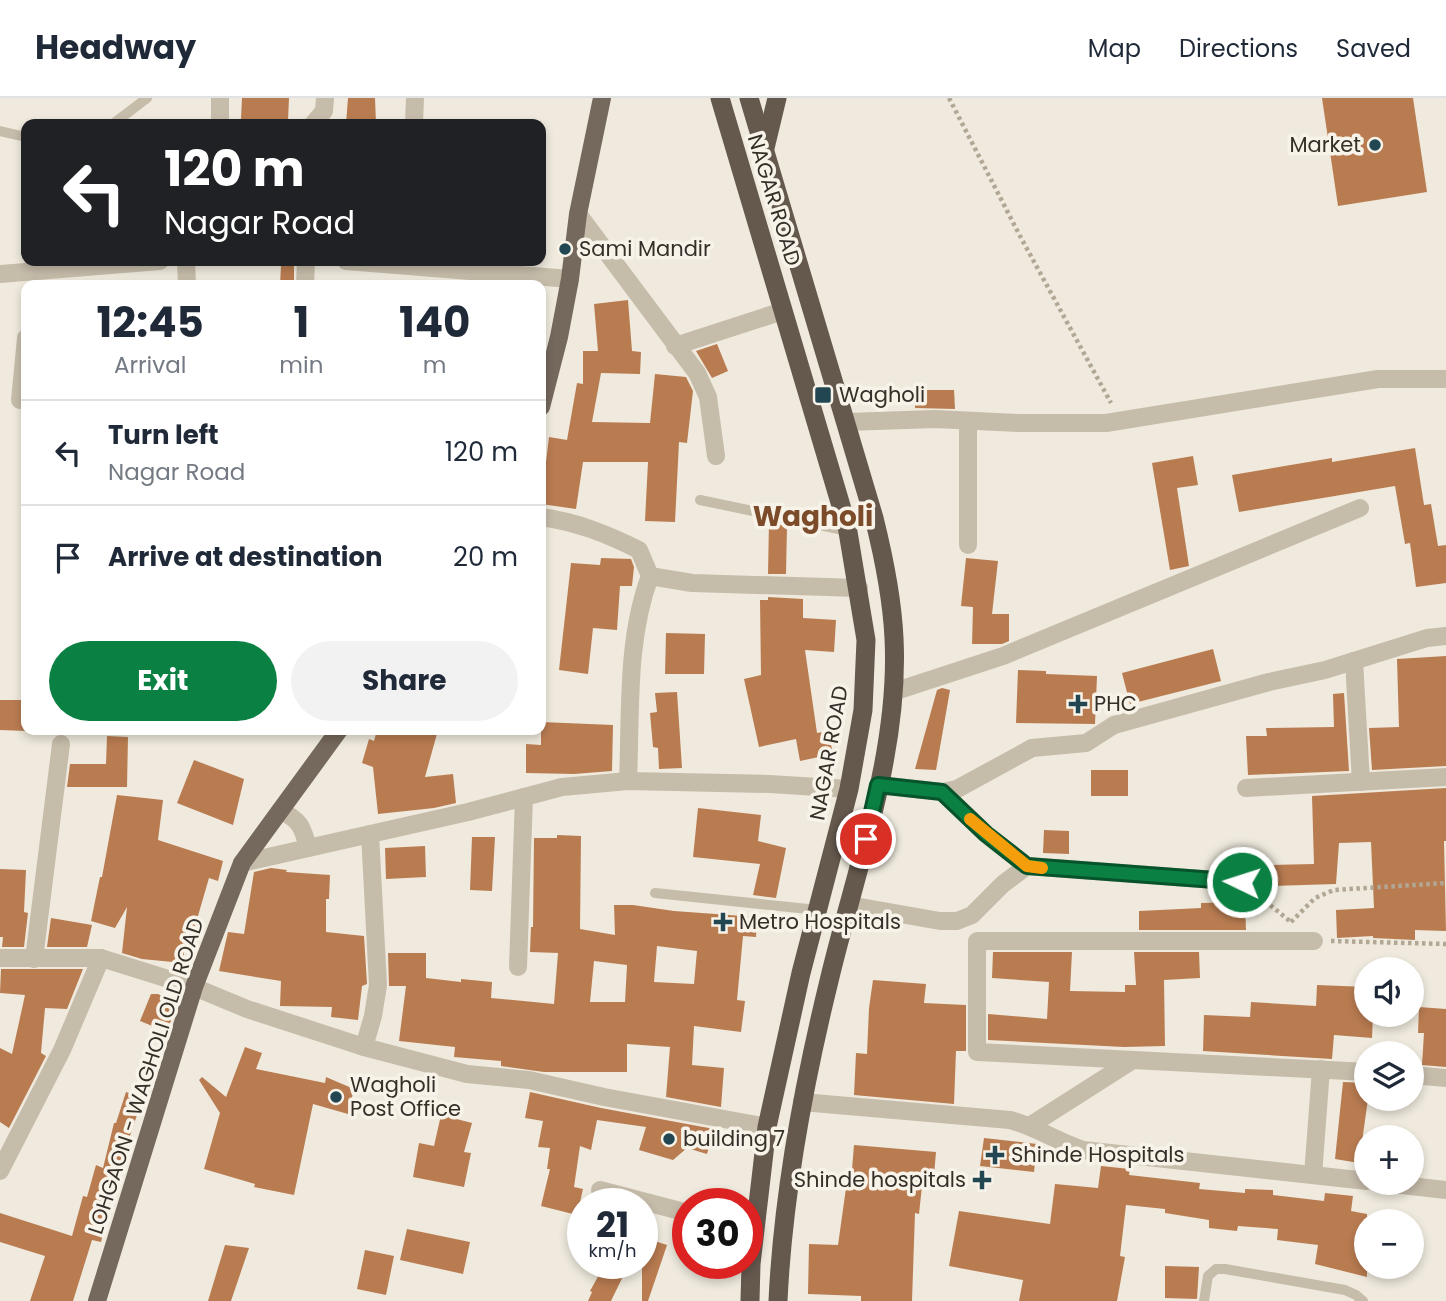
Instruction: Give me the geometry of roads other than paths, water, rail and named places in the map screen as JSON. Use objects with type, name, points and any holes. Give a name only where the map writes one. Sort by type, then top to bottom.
[{"type":"highway","name":"NAGAR ROAD","points":[[720,98],[848,531],[866,640],[863,710],[849,789],[802,973],[767,1127],[758,1188]]},
{"type":"highway","name":"NAGAR ROAD","points":[[749,98],[847,422],[888,572],[895,639],[891,713],[878,785],[829,980],[795,1132],[779,1266],[778,1301]]},
{"type":"highway","points":[[765,150],[777,98]]},
{"type":"highway","name":"NAGAR ROAD","points":[[750,1279],[750,1301]]},
{"type":"main road","points":[[546,388],[559,337],[578,214],[602,98]]},
{"type":"main road","name":"LOHGAON - WAGHOLI OLD ROAD","points":[[97,1301],[194,986],[243,863],[332,735]]},
{"type":"street","points":[[220,98],[220,119]]},
{"type":"street","points":[[317,119],[324,111],[325,98]]},
{"type":"street","points":[[414,119],[415,98]]},
{"type":"street","points":[[578,214],[697,373],[708,397],[716,456]]},
{"type":"street","points":[[0,274],[32,279],[124,266]]},
{"type":"street","points":[[436,266],[570,279]]},
{"type":"street","points":[[675,346],[783,311]]},
{"type":"street","points":[[847,422],[936,419],[1018,423],[1120,421],[1378,379],[1446,379]]},
{"type":"street","points":[[20,400],[21,390]]},
{"type":"street","points":[[968,421],[968,545]]},
{"type":"street","points":[[892,692],[1003,656],[1360,508]]},
{"type":"street","points":[[546,518],[577,524],[639,550],[650,576],[640,603],[634,645],[628,780]]},
{"type":"street","points":[[650,576],[692,583],[859,588]]},
{"type":"street","points":[[878,785],[942,792],[957,789],[1032,748],[1086,743],[1114,725],[1269,682],[1354,662],[1427,638],[1446,636]]},
{"type":"street","points":[[1354,662],[1361,782]]},
{"type":"street","points":[[34,959],[61,744]]},
{"type":"street","points":[[1246,789],[1446,777]]},
{"type":"street","points":[[243,863],[562,787],[628,780],[849,789]]},
{"type":"street","points":[[942,792],[986,834],[1027,866],[1242,882]]},
{"type":"street","points":[[518,967],[524,797]]},
{"type":"street","points":[[280,811],[300,823],[308,848]]},
{"type":"street","points":[[364,1047],[378,985],[370,834]]},
{"type":"street","points":[[849,905],[940,921],[957,921],[972,915],[1003,884],[1027,866]]},
{"type":"street","points":[[1314,941],[977,941],[977,1052],[1354,1071]]},
{"type":"street","points":[[0,958],[101,958],[194,986],[247,1009],[364,1047],[467,1074],[529,1080],[604,1097],[767,1127]]},
{"type":"street","points":[[0,1171],[62,1050],[101,958]]},
{"type":"street","points":[[1031,1125],[1133,1060]]},
{"type":"street","points":[[1313,1175],[1321,1069]]},
{"type":"street","points":[[1424,1076],[1446,1077]]},
{"type":"street","points":[[802,1102],[1010,1120],[1031,1125],[1063,1143],[1083,1150],[1354,1180]]},
{"type":"street","points":[[1424,1188],[1446,1190]]},
{"type":"lane","points":[[120,119],[147,98]]},
{"type":"lane","points":[[0,131],[21,136]]},
{"type":"lane","points":[[700,500],[848,531]]},
{"type":"lane","points":[[655,893],[818,910]]},
{"type":"lane","points":[[1204,1301],[1208,1276],[1216,1269],[1226,1269],[1345,1290],[1363,1301]]},
{"type":"place","name":"Market","points":[[1375,145]]},
{"type":"place","name":"Sami Mandir","points":[[565,249]]},
{"type":"place","name":"Wagholi","points":[[823,395]]},
{"type":"place","name":"PHC","points":[[1078,704]]},
{"type":"place","name":"Metro Hospitals","points":[[723,922]]},
{"type":"place","name":"Wagholi Post Office","points":[[336,1097]]},
{"type":"place","name":"building 7","points":[[669,1139]]},
{"type":"place","name":"Shinde Hospitals","points":[[995,1155]]},
{"type":"place","name":"Shinde hospitals","points":[[982,1180]]},
{"type":"district","name":"Wagholi","points":[[813,516]]}]
